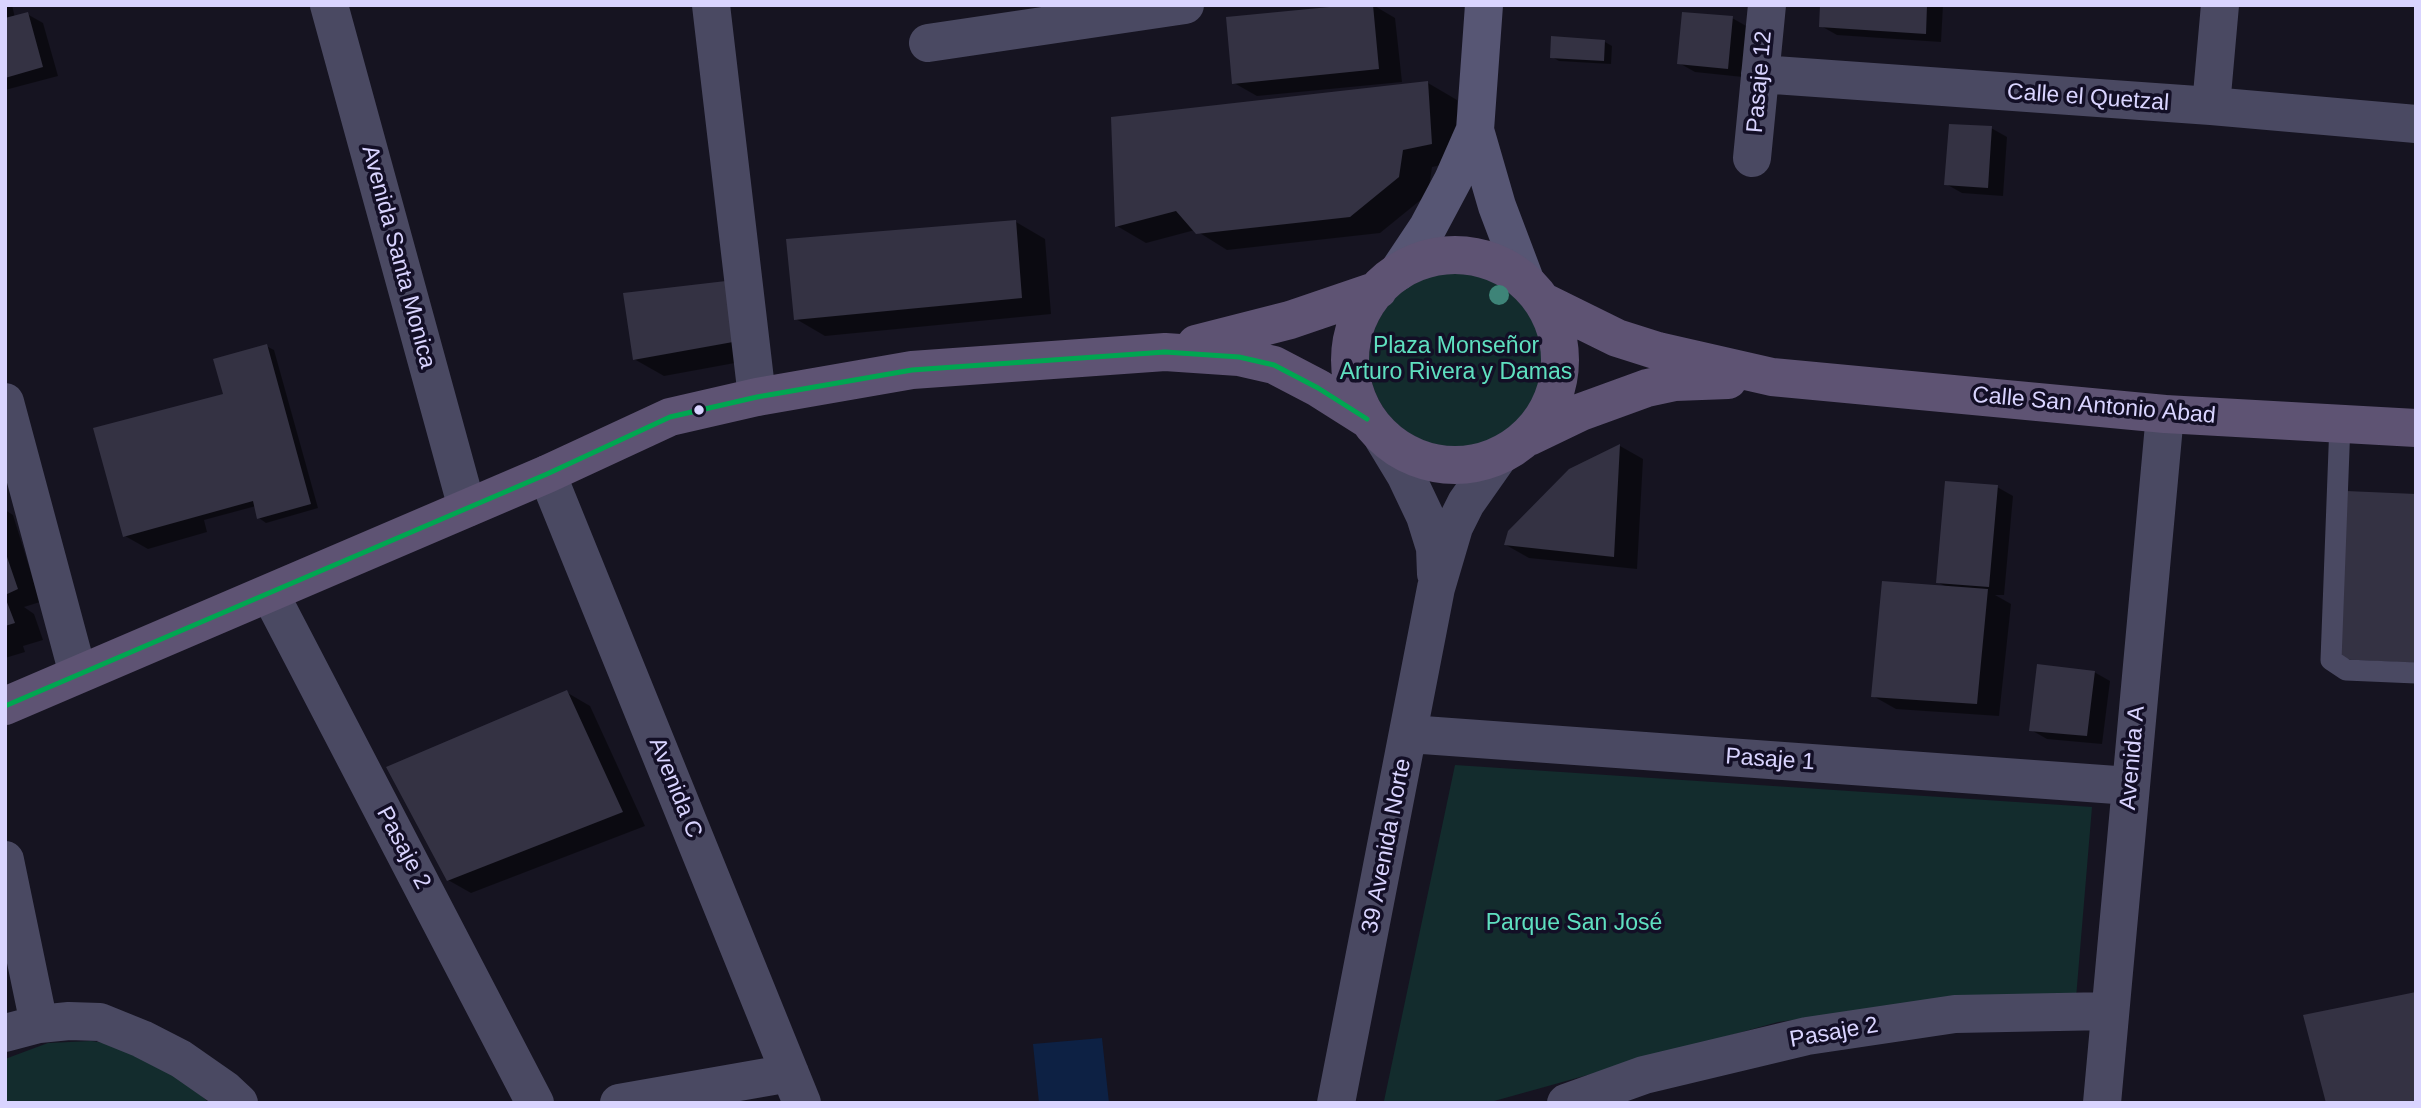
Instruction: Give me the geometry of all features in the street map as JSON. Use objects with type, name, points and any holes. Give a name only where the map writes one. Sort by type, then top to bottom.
[{"type":"main road","points":[[5,706],[547,474],[670,417],[758,397],[912,370],[1165,352],[1239,357],[1274,365],[1318,388],[1411,456],[1434,464],[1467,465],[1512,447],[1538,425],[1552,402],[1560,368],[1557,333],[1533,290],[1493,262],[1458,256],[1423,261],[1388,281],[1290,320],[1165,352]]},
{"type":"main road","points":[[1376,428],[1356,397],[1352,382],[1350,348],[1363,309],[1388,281]]},
{"type":"main road","name":"Calle San Antonio Abad","points":[[1533,290],[1617,338],[1658,351],[1772,377],[2165,414],[2416,428]]},
{"type":"main road","name":"Calle San Antonio Abad","points":[[1512,447],[1581,412],[1647,388],[1675,382],[1772,377]]},
{"type":"street","name":"Avenida Santa Monica","points":[[329,5],[467,508]]},
{"type":"street","points":[[711,5],[758,397]]},
{"type":"street","points":[[928,43],[1185,5]]},
{"type":"street","points":[[1388,281],[1428,227],[1475,130],[1484,5]]},
{"type":"street","name":"Pasaje 12","points":[[1752,158],[1767,5]]},
{"type":"street","points":[[2211,106],[2220,5]]},
{"type":"street","name":"Calle el Quetzal","points":[[1760,74],[2211,106],[2416,124]]},
{"type":"street","points":[[1475,130],[1497,206],[1533,290]]},
{"type":"street","points":[[5,402],[78,674]]},
{"type":"street","name":"Avenida A","points":[[2102,1103],[2165,414]]},
{"type":"street","name":"39 Avenida Norte","points":[[1376,428],[1406,476],[1424,516],[1435,548],[1436,588]]},
{"type":"street","name":"39 Avenida Norte","points":[[1336,1103],[1436,588],[1454,527],[1466,503],[1512,447]]},
{"type":"street","name":"Avenida C","points":[[547,474],[796,1088]]},
{"type":"street","name":"Pasaje 2","points":[[270,594],[535,1103]]},
{"type":"street","name":"Pasaje 1","points":[[1409,734],[2130,786]]},
{"type":"street","points":[[5,860],[22,1029],[69,1021],[100,1022],[181,1059],[239,1103]]},
{"type":"street","name":"Pasaje 2","points":[[1566,1103],[1644,1075],[1807,1036],[1955,1014],[2110,1011]]},
{"type":"street","points":[[619,1103],[796,1088]]},
{"type":"lane","points":[[2340,424],[2331,660],[2346,670],[2416,673]]},
{"type":"green space","name":"Plaza Monseñor Arturo Rivera y Damas","points":[[1456,273],[1489,280],[1517,299],[1536,327],[1543,360],[1536,393],[1517,421],[1489,440],[1456,447],[1423,440],[1395,421],[1376,393],[1369,360],[1376,327],[1395,299],[1423,280]]},
{"type":"green space","name":"Parque San José","points":[[1455,765],[2092,807],[2076,998],[1964,997],[1778,1022],[1487,1103],[1384,1101]]},
{"type":"green space","points":[[91,1041],[133,1047],[209,1103],[5,1103],[5,1059],[48,1043]]},
{"type":"water","points":[[1102,1038],[1109,1103],[1039,1103],[1033,1044]]},
{"type":"building","points":[[1373,5],[1379,69],[1232,84],[1226,17]]},
{"type":"building","points":[[1820,5],[1927,5],[1926,34],[1819,27]]},
{"type":"building","points":[[28,12],[43,67],[5,78],[5,18]]},
{"type":"building","points":[[1682,12],[1733,16],[1728,69],[1677,64]]},
{"type":"building","points":[[1551,36],[1605,40],[1604,61],[1550,58]]},
{"type":"building","points":[[1428,81],[1432,144],[1403,150],[1399,177],[1350,217],[1196,234],[1176,211],[1115,227],[1111,117]]},
{"type":"building","points":[[1949,124],[1992,126],[1988,188],[1944,185]]},
{"type":"building","points":[[1016,220],[1022,298],[794,320],[786,239]]},
{"type":"building","points":[[726,281],[733,342],[633,360],[623,293]]},
{"type":"building","points":[[267,344],[311,504],[257,519],[253,501],[123,537],[93,428],[223,394],[213,359]]},
{"type":"building","points":[[1620,444],[1614,557],[1504,545],[1508,531],[1569,469]]},
{"type":"building","points":[[1945,481],[1998,485],[1989,587],[1936,583]]},
{"type":"building","points":[[2346,491],[2416,494],[2416,663],[2337,659]]},
{"type":"building","points":[[5,551],[18,589],[5,595]]},
{"type":"building","points":[[1882,581],[1988,589],[1977,704],[1871,697]]},
{"type":"building","points":[[5,597],[15,623],[5,626]]},
{"type":"building","points":[[2037,664],[2095,671],[2087,736],[2029,731]]},
{"type":"building","points":[[567,690],[623,812],[447,881],[386,767]]},
{"type":"building","points":[[2416,992],[2416,1103],[2326,1103],[2303,1015]]},
{"type":"transit line","points":[[5,706],[547,474],[670,417],[757,397],[912,370],[1165,352],[1239,357],[1274,365],[1318,388],[1367,419]]}]
